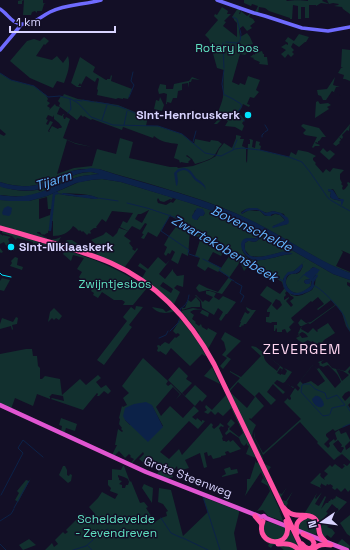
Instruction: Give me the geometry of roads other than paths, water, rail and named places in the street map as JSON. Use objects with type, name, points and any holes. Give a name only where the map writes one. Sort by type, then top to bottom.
[{"type":"highway","points":[[1,229],[47,242],[100,260],[126,273],[153,290],[175,310],[196,336],[209,356],[283,508],[299,533],[312,539],[314,541],[314,545],[310,549],[306,549],[301,541]]},
{"type":"highway","points":[[0,406],[108,456]]},
{"type":"highway","name":"Grote Steenweg","points":[[108,456],[155,478],[255,516]]},
{"type":"highway","name":"Grote Steenweg","points":[[108,456],[263,520],[344,550]]},
{"type":"highway","points":[[260,461],[302,550]]},
{"type":"highway","points":[[272,484],[302,550]]},
{"type":"highway","points":[[263,520],[263,534],[267,540],[278,542],[282,540],[287,534],[288,529],[283,508]]},
{"type":"highway","points":[[283,508],[292,514],[309,516],[315,519],[320,536],[324,541]]},
{"type":"highway","points":[[255,516],[263,520]]},
{"type":"highway","points":[[302,550],[299,533],[296,529],[298,522],[303,518],[309,517],[314,520],[317,526],[317,535],[312,536]]},
{"type":"highway","points":[[263,520],[261,534],[266,540],[274,544],[290,544],[302,550]]},
{"type":"highway","name":"Grote Steenweg","points":[[299,533],[312,536],[348,550]]},
{"type":"highway","points":[[313,550],[321,544],[331,545]]},
{"type":"main road","points":[[0,50],[20,25],[36,21],[56,10],[101,0]]},
{"type":"main road","points":[[217,0],[302,28],[328,31],[350,27]]},
{"type":"main road","points":[[0,9],[20,25]]},
{"type":"water","name":"Tijarm","points":[[91,168],[99,169],[184,195],[245,217],[324,262],[350,273],[350,280],[333,274],[259,231],[234,219],[196,205],[121,182],[102,179],[91,180],[76,183],[47,196],[29,201],[0,200],[0,195],[32,195],[78,177],[99,174],[85,172],[71,176],[51,186],[33,190],[17,190],[1,187],[0,182],[17,186],[29,186],[49,181],[74,170]]},
{"type":"water","points":[[184,168],[190,170],[205,186],[206,190],[186,170],[177,173],[178,181],[177,186],[176,185],[174,173],[178,169]]},
{"type":"water","points":[[328,189],[333,190],[339,199],[344,200],[342,205],[341,201],[331,198],[331,192],[328,191]]},
{"type":"water","points":[[57,194],[90,195],[98,198],[94,199]]},
{"type":"water","points":[[8,206],[12,208],[11,214],[9,216],[3,215],[2,213],[4,208]]},
{"type":"water","points":[[197,208],[203,209],[205,213],[203,216],[200,216],[197,220],[195,220],[192,216]]},
{"type":"water","points":[[250,208],[257,208],[266,213],[273,211],[281,213],[288,218],[289,222],[288,224],[273,228],[273,226],[285,220],[278,214],[267,216],[258,210],[251,210],[242,214],[241,213]]},
{"type":"water","points":[[258,235],[260,238],[257,241],[248,241],[245,243],[245,250],[248,254],[257,257],[282,252],[293,254],[263,260],[251,259],[245,254],[241,245],[244,239],[256,238]]},
{"type":"water","points":[[306,260],[302,264],[303,266],[299,272],[290,274],[287,277],[286,285],[294,293],[306,290],[311,286],[312,279],[317,274],[318,276],[314,282],[314,286],[309,291],[299,295],[289,293],[283,286],[284,277],[288,272],[294,271]]},
{"type":"water","points":[[314,267],[320,270],[309,284],[304,282],[305,280],[310,279],[304,275],[297,282],[305,273]]},
{"type":"water","points":[[315,396],[320,397],[322,400],[324,405],[322,407],[317,406],[313,402],[312,399]]},
{"type":"water","points":[[146,402],[152,405],[163,427],[148,442],[125,420],[123,416],[125,408],[134,404]]},
{"type":"waterway","points":[[226,42],[237,43],[240,41],[241,34],[237,19],[233,17]]},
{"type":"waterway","points":[[223,46],[224,68]]},
{"type":"waterway","points":[[224,70],[222,84],[224,95]]},
{"type":"waterway","points":[[129,97],[134,85],[131,81],[133,72]]},
{"type":"waterway","points":[[0,73],[11,80],[34,86],[48,97],[60,96],[71,99],[78,103],[91,117],[113,125],[158,126],[182,134],[205,153],[221,156],[235,149],[242,148],[260,150],[289,157],[302,162],[328,198],[350,211]]},
{"type":"waterway","points":[[225,95],[241,104],[242,106],[237,113],[244,121]]},
{"type":"waterway","points":[[68,113],[71,109],[70,99]]},
{"type":"waterway","points":[[75,100],[82,101]]},
{"type":"waterway","points":[[83,100],[94,102]]},
{"type":"waterway","points":[[96,102],[108,104]]},
{"type":"waterway","points":[[108,104],[117,106]]},
{"type":"waterway","points":[[102,120],[107,105]]},
{"type":"waterway","points":[[118,106],[126,109]]},
{"type":"waterway","points":[[128,110],[137,114]]},
{"type":"waterway","points":[[124,125],[127,111]]},
{"type":"waterway","points":[[138,114],[147,116]]},
{"type":"waterway","points":[[265,125],[268,130],[265,132]]},
{"type":"waterway","points":[[193,142],[196,131]]},
{"type":"waterway","points":[[262,137],[264,133]]},
{"type":"waterway","points":[[233,149],[237,140]]},
{"type":"waterway","name":"Tijarm","points":[[50,230],[54,194],[57,193]]},
{"type":"waterway","name":"Zwartekobensbeek","points":[[98,198],[118,201]]},
{"type":"waterway","name":"Zwartekobensbeek","points":[[127,203],[174,217],[283,281]]},
{"type":"waterway","points":[[170,215],[161,231],[189,250],[188,253]]},
{"type":"waterway","points":[[189,254],[198,257]]},
{"type":"waterway","points":[[203,259],[221,268],[219,270],[229,277]]},
{"type":"waterway","points":[[229,278],[234,281]]},
{"type":"waterway","points":[[235,282],[242,286],[240,293],[244,296],[241,302]]},
{"type":"waterway","points":[[315,286],[339,308],[350,331]]},
{"type":"waterway","points":[[181,312],[180,309],[188,300],[189,295]]},
{"type":"waterway","points":[[170,331],[178,323],[180,318]]},
{"type":"waterway","points":[[159,338],[166,335],[168,331]]},
{"type":"waterway","points":[[329,415],[323,416],[301,392],[302,385],[310,384],[315,389],[325,393],[327,399],[337,395],[345,405],[332,408],[330,414]]},
{"type":"waterway","points":[[347,406],[350,411]]},
{"type":"waterway","points":[[343,427],[350,424]]},
{"type":"waterway","points":[[1,495],[23,453],[18,448],[23,440],[43,457]]},
{"type":"waterway","points":[[14,508],[29,481]]},
{"type":"waterway","points":[[203,497],[220,550]]},
{"type":"waterway","points":[[0,521],[11,514],[14,509]]},
{"type":"waterway","points":[[161,518],[171,533],[182,538]]},
{"type":"waterway","points":[[93,539],[108,529]]},
{"type":"waterway","points":[[183,538],[208,550]]},
{"type":"waterway","points":[[86,546],[93,540]]},
{"type":"waterway","points":[[0,544],[6,550]]},
{"type":"waterway","points":[[73,550],[86,546]]},
{"type":"waterway","points":[[88,546],[92,550]]},
{"type":"tram line","points":[[0,273],[11,277]]},
{"type":"place","name":"Sint-Henricuskerk","points":[[248,115]]},
{"type":"place","name":"Sint-Niklaaskerk","points":[[11,247]]},
{"type":"district","name":"ZEVERGEM","points":[[302,349]]},
{"type":"park label","name":"Rotary bos","points":[[227,48]]},
{"type":"park label","name":"Zwijntjesbos","points":[[115,284]]},
{"type":"park label","name":"Scheldevelde - Zevendreven","points":[[116,526]]},
{"type":"water label","name":"Bovenschelde","points":[[252,228]]}]
